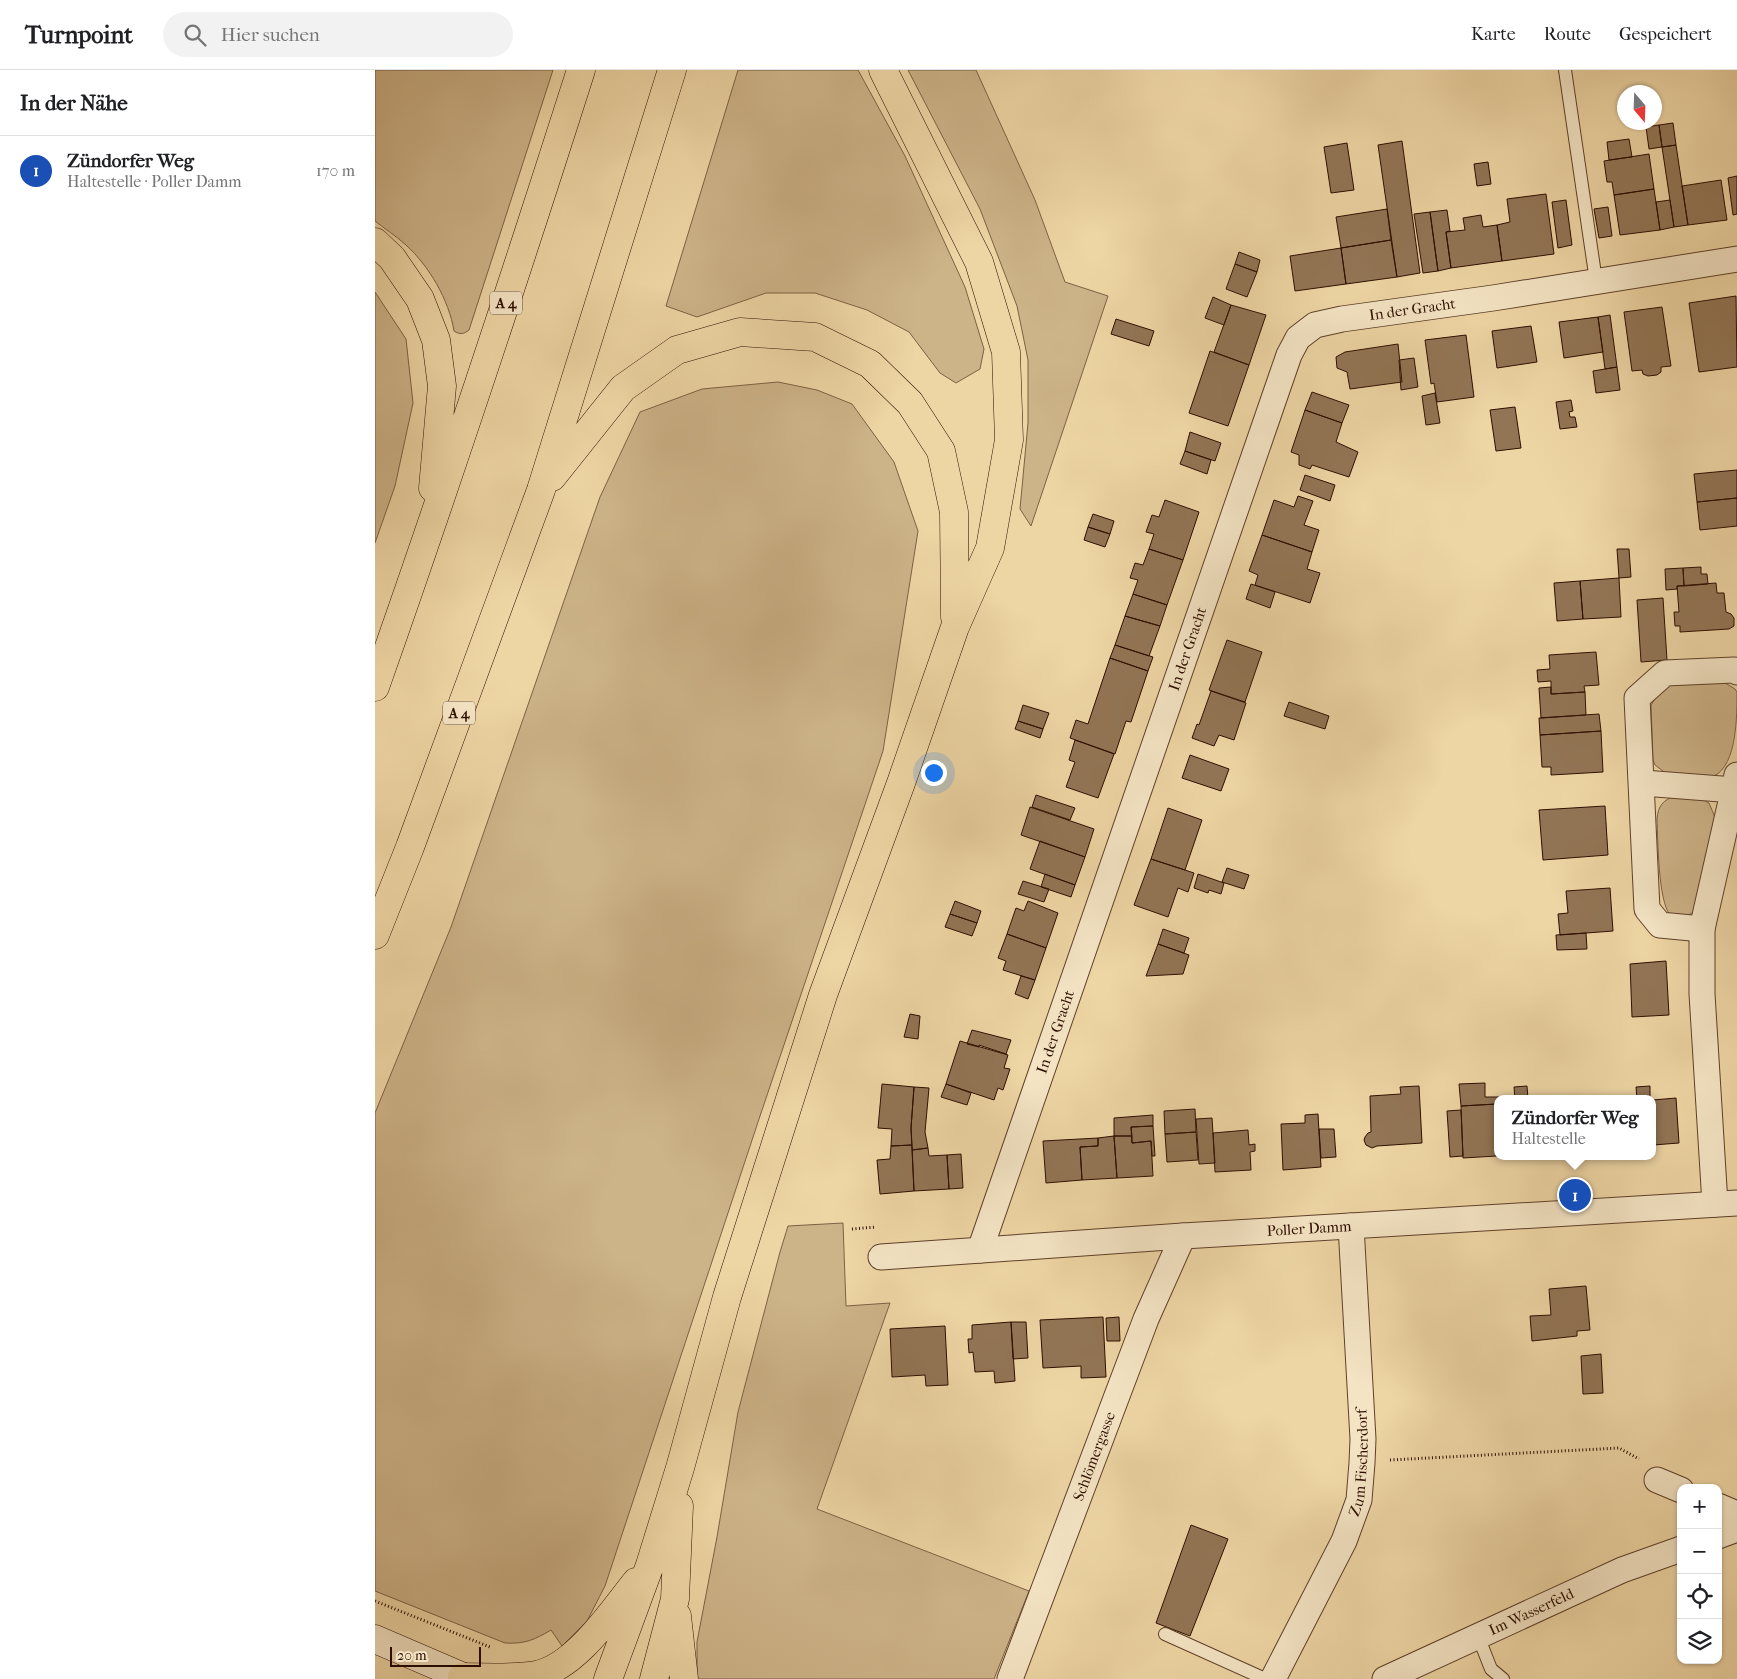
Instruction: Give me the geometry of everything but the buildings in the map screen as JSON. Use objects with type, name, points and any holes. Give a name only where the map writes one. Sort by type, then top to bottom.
[{"type":"highway","name":"A 4","points":[[375,688],[429,534],[534,220],[581,70]]},
{"type":"highway","name":"A 4","points":[[375,936],[410,847],[541,490],[672,70]]},
{"type":"highway","points":[[608,1679],[650,1565],[681,1468],[727,1297],[823,994],[901,783],[955,627],[989,548],[1009,440],[1005,352],[979,262],[883,70]]},
{"type":"highway","points":[[375,242],[392,258],[420,299],[436,340],[443,386],[429,534]]},
{"type":"highway","points":[[541,490],[623,388],[677,350],[740,332],[815,338],[870,364],[910,403],[941,451],[954,512],[955,627]]},
{"type":"highway","points":[[681,1468],[675,1599],[684,1679]]},
{"type":"highway","points":[[465,1678],[506,1678],[537,1675],[563,1664],[589,1640],[650,1565]]},
{"type":"highway","points":[[654,1679],[675,1599]]},
{"type":"main road","points":[[375,1639],[465,1678]]},
{"type":"street","name":"In der Gracht","points":[[980,1250],[1289,355],[1297,338],[1315,325],[1342,319],[1737,259]]},
{"type":"street","points":[[1702,928],[1660,925],[1647,909],[1643,783],[1637,698],[1665,673],[1734,670],[1737,672]]},
{"type":"street","points":[[1643,783],[1735,782],[1702,928],[1702,994],[1726,1203]]},
{"type":"street","name":"Poller Damm","points":[[881,1257],[1183,1236],[1726,1203]]},
{"type":"street","name":"Zum Fischerdorf","points":[[1273,1679],[1341,1548],[1359,1500],[1363,1438],[1351,1226]]},
{"type":"street","name":"Schlömergasse","points":[[1010,1679],[1146,1319],[1183,1236]]},
{"type":"street","points":[[1657,1480],[1677,1488]]},
{"type":"street","points":[[1722,1508],[1737,1514]]},
{"type":"street","points":[[1722,1535],[1737,1529]]},
{"type":"street","name":"Im Wasserfeld","points":[[1385,1679],[1622,1570],[1677,1550]]},
{"type":"lane","points":[[1565,70],[1596,281]]},
{"type":"lane","points":[[1165,1634],[1265,1679]]},
{"type":"lane","points":[[1478,1636],[1491,1669],[1503,1679]]},
{"type":"path","points":[[1362,1463],[1399,1459],[1619,1448],[1649,1464],[1657,1480]]},
{"type":"path","points":[[375,1601],[413,1618],[494,1648]]},
{"type":"shaded area","points":[[375,70],[553,70],[469,330],[464,333],[454,331],[443,296],[423,263],[406,245],[375,221]]},
{"type":"shaded area","points":[[738,70],[858,70],[905,156],[965,287],[984,349],[980,369],[956,383],[940,373],[909,332],[867,310],[815,293],[766,293],[697,317],[666,306]]},
{"type":"shaded area","points":[[908,70],[976,70],[1035,200],[1065,282],[1108,296],[1031,526],[1020,509],[1028,423],[1028,360],[1017,306],[980,209]]},
{"type":"shaded area","points":[[375,292],[406,339],[413,403],[395,486],[375,543]]},
{"type":"shaded area","points":[[778,382],[817,390],[852,404],[894,462],[918,531],[883,751],[605,1586],[587,1621],[562,1646],[551,1630],[529,1641],[505,1643],[375,1591],[375,1113],[451,927],[600,497],[640,412],[702,389]]},
{"type":"shaded area","points":[[1722,681],[1737,692],[1736,726],[1727,762],[1722,770],[1714,776],[1667,774],[1655,765],[1653,760],[1651,705],[1663,687]]},
{"type":"shaded area","points":[[1675,796],[1700,798],[1709,803],[1716,825],[1694,911],[1689,915],[1683,916],[1670,915],[1666,907],[1658,855],[1657,819],[1659,810],[1667,799]]},
{"type":"shaded area","points":[[843,1223],[846,1306],[890,1303],[817,1509],[1029,1591],[994,1679],[697,1679],[697,1642],[738,1412],[788,1226]]},
{"type":"place","name":"Zündorfer Weg","points":[[1575,1195]]}]
